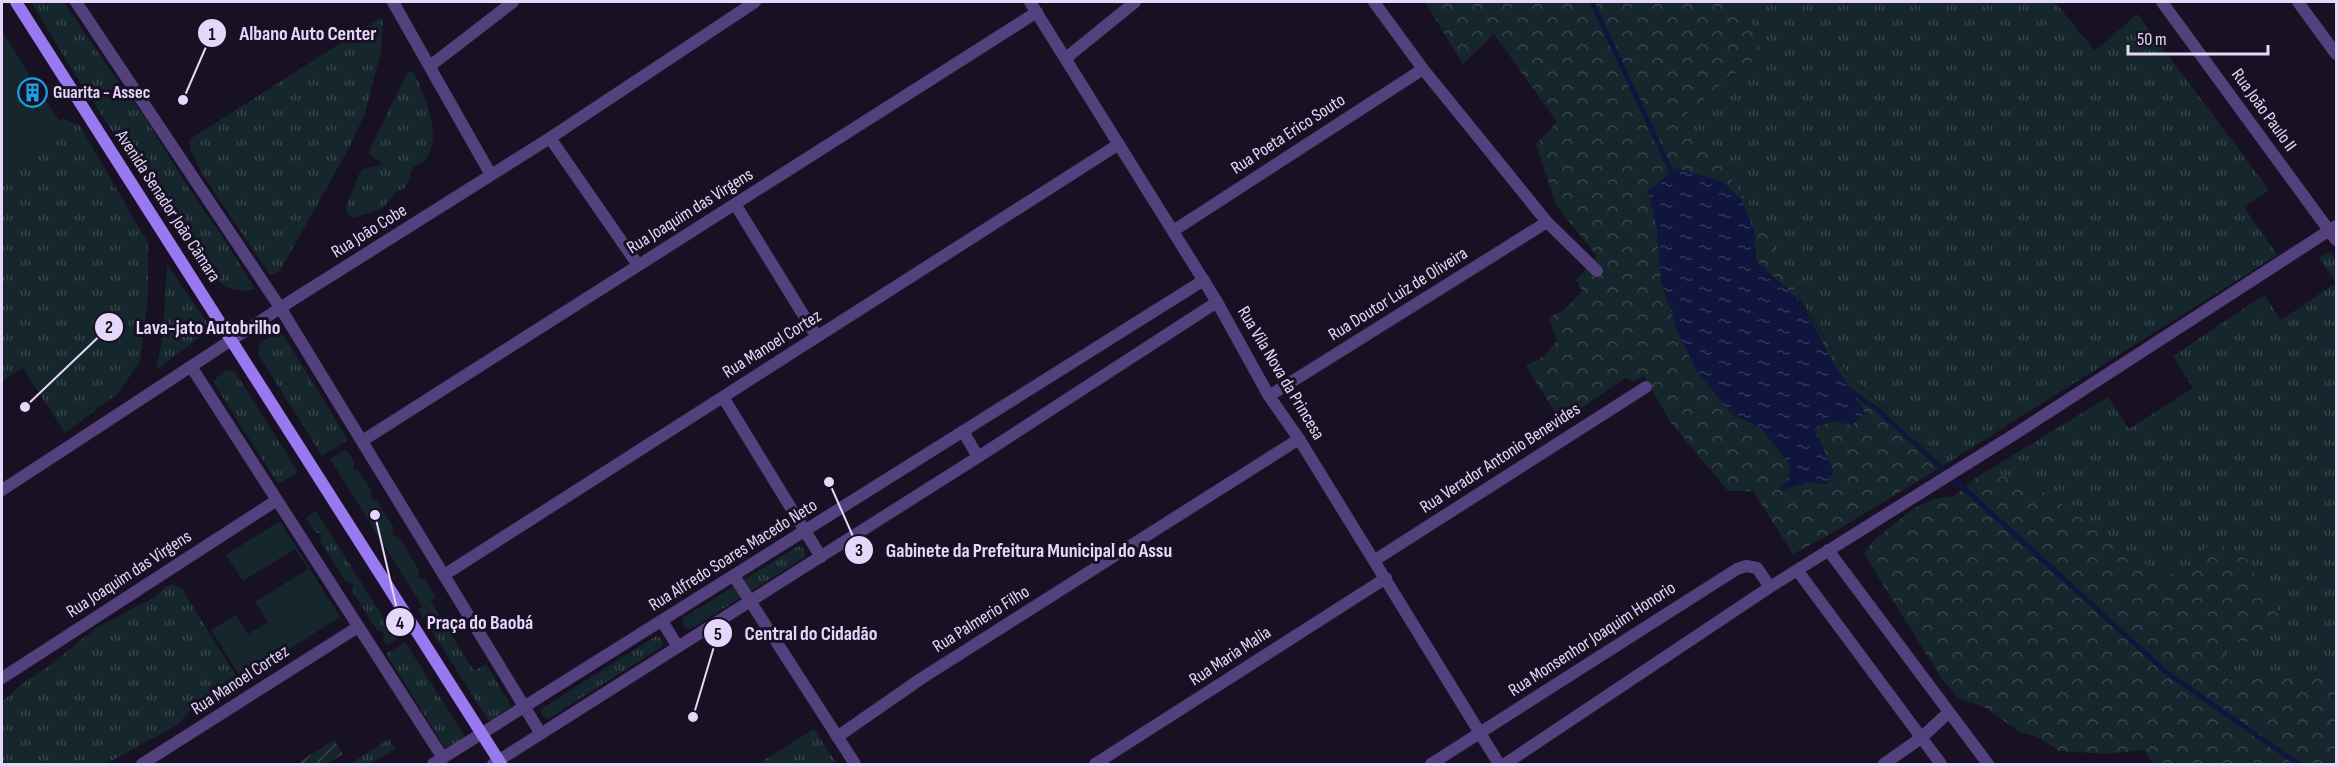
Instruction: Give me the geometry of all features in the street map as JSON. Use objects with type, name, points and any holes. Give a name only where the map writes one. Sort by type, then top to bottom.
[{"type":"main road","name":"Avenida Senador João Câmara","points":[[16,2],[233,340],[497,763]]},
{"type":"street","name":"Avenida Senador João Câmara","points":[[76,2],[281,309],[541,734]]},
{"type":"street","points":[[393,2],[491,175]]},
{"type":"street","points":[[430,66],[513,2]]},
{"type":"street","name":"Rua João Cobe","points":[[2,490],[550,138],[755,2]]},
{"type":"street","name":"Rua Vila Nova da Princesa","points":[[1030,2],[1204,280],[1269,396],[1299,439],[1386,578],[1499,765]]},
{"type":"street","points":[[1066,58],[1135,2]]},
{"type":"street","points":[[1374,2],[1423,69],[1546,222],[1597,271]]},
{"type":"street","name":"Rua João Paulo II","points":[[2162,2],[2334,232]]},
{"type":"street","points":[[2298,2],[2337,54]]},
{"type":"street","name":"Rua Joaquim das Virgens","points":[[362,441],[1037,12]]},
{"type":"street","name":"Rua Poeta Erico Souto","points":[[1173,231],[1423,69]]},
{"type":"street","points":[[550,138],[638,265]]},
{"type":"street","name":"Rua Manoel Cortez","points":[[444,575],[1119,144]]},
{"type":"street","points":[[735,204],[817,337]]},
{"type":"street","name":"Rua Doutor Luiz de Oliveira","points":[[1269,396],[1546,222]]},
{"type":"street","points":[[1505,765],[1770,587],[2334,232]]},
{"type":"street","name":"Rua Alfredo Soares Macedo Neto","points":[[438,761],[1204,280]]},
{"type":"street","points":[[497,763],[1217,302]]},
{"type":"street","points":[[192,368],[358,627],[438,761]]},
{"type":"street","name":"Rua Verador Antonio Benevides","points":[[1374,560],[1646,387]]},
{"type":"street","points":[[723,397],[821,557]]},
{"type":"street","points":[[963,431],[978,457]]},
{"type":"street","name":"Rua Palmerio Filho","points":[[837,737],[922,678],[1299,439]]},
{"type":"street","name":"Rua Joaquim das Virgens","points":[[2,678],[277,500]]},
{"type":"street","points":[[1828,550],[1988,765]]},
{"type":"street","name":"Rua Monsenhor Joaquim Honorio","points":[[1431,765],[1737,569],[1746,566],[1756,568],[1770,587]]},
{"type":"street","points":[[1797,570],[1941,765]]},
{"type":"street","points":[[734,576],[855,765]]},
{"type":"street","name":"Rua Maria Malia","points":[[1095,765],[1386,578]]},
{"type":"street","points":[[662,621],[678,647]]},
{"type":"street","name":"Rua Manoel Cortez","points":[[142,765],[358,627]]},
{"type":"street","points":[[1884,765],[1921,738],[1948,712]]},
{"type":"green space","points":[[31,2],[64,2],[146,119],[255,289],[232,289],[202,267],[74,73]]},
{"type":"green space","points":[[1425,2],[1738,2],[1757,32],[1761,55],[1725,81],[1685,115],[1758,216],[1802,303],[1845,372],[1946,464],[1834,532],[1793,554],[1753,491],[1728,491],[1671,423],[1644,376],[1633,381],[1625,378],[1561,422],[1526,366],[1543,357],[1557,341],[1549,318],[1565,309],[1582,291],[1576,280],[1597,256],[1556,205],[1536,144],[1557,122],[1494,34],[1463,64]],"holes":[[[1676,168],[1694,174],[1754,230],[1756,260],[1817,331],[1831,359],[1865,413],[1852,425],[1834,421],[1814,427],[1833,470],[1827,484],[1808,482],[1780,491],[1789,477],[1789,463],[1761,428],[1732,414],[1661,281],[1657,229],[1648,191]]]},
{"type":"green space","points":[[1738,2],[2055,2],[2095,51],[2137,14],[2269,190],[2244,207],[2277,255],[1946,464],[1846,372],[1791,283],[1758,216],[1684,115],[1761,55],[1757,32]]},
{"type":"green space","points":[[380,18],[383,19],[381,51],[365,113],[351,144],[280,271],[270,275],[204,177],[191,151],[189,140]]},
{"type":"green space","points":[[2,31],[29,74],[27,83],[31,89],[34,87],[37,92],[34,94],[38,101],[47,102],[66,131],[2,178]]},
{"type":"green space","points":[[408,71],[414,73],[429,110],[433,138],[430,151],[424,160],[413,167],[406,187],[396,192],[383,208],[354,218],[345,209],[363,169],[382,165],[369,154]]},
{"type":"green space","points":[[64,119],[80,126],[148,243],[148,296],[140,362],[118,393],[65,433],[23,368],[2,381],[2,140],[46,122]]},
{"type":"green space","points":[[2330,252],[2336,260],[2336,283],[2319,257]]},
{"type":"green space","points":[[167,264],[206,321],[208,331],[156,370],[163,336]]},
{"type":"green space","points":[[2336,283],[2336,676],[2320,673],[2280,677],[2253,674],[2229,682],[2223,644],[2254,640],[2275,602],[2261,588],[2247,560],[2221,544],[2205,548],[2189,571],[2162,576],[2114,544],[1977,477],[2108,397],[2129,429],[2193,388],[2173,356],[2264,295],[2281,320]]},
{"type":"green space","points":[[279,331],[348,440],[322,456],[258,354],[260,343]]},
{"type":"green space","points":[[226,370],[235,372],[298,472],[278,484],[214,383],[214,380]]},
{"type":"green space","points":[[346,449],[354,462],[353,469],[359,471],[372,492],[371,499],[377,501],[394,528],[392,535],[399,537],[419,570],[418,577],[425,579],[436,598],[422,606],[330,459]]},
{"type":"green space","points":[[1977,477],[2020,477],[2162,576],[2189,571],[2205,548],[2221,544],[2247,560],[2261,588],[2275,602],[2282,621],[2270,633],[2256,640],[2223,644],[2229,682],[2253,674],[2280,677],[2320,673],[2336,676],[2336,764],[2154,764],[2144,750],[2109,754],[2059,751],[2040,738],[2020,732],[1984,707],[1958,698],[1942,679],[1864,554],[1873,541],[1914,508],[1934,499],[1954,496]]},
{"type":"green space","points":[[316,511],[397,639],[386,645],[383,640],[384,632],[377,630],[352,591],[353,584],[346,582],[320,541],[321,534],[315,532],[306,518]]},
{"type":"green space","points":[[280,521],[340,617],[242,679],[211,630],[236,615],[248,634],[268,622],[255,602],[308,569],[295,549],[243,581],[226,555]]},
{"type":"green space","points":[[798,546],[804,549],[805,557],[691,629],[684,627],[683,618]]},
{"type":"green space","points":[[174,585],[182,589],[235,674],[236,689],[211,699],[193,700],[191,710],[177,725],[106,764],[2,764],[2,702],[23,683],[45,669],[96,628],[157,596],[166,586]]},
{"type":"green space","points":[[430,601],[474,671],[486,664],[511,706],[492,720],[488,720],[418,609]]},
{"type":"green space","points":[[656,636],[662,639],[663,646],[548,719],[542,716],[541,709]]},
{"type":"green space","points":[[405,642],[464,735],[464,738],[446,749],[386,654]]},
{"type":"green space","points":[[814,729],[837,764],[758,764]]},
{"type":"green space","points":[[389,739],[395,749],[371,764],[350,764]]},
{"type":"green space","points":[[334,740],[343,754],[327,764],[296,764]]},
{"type":"water","points":[[1676,168],[1724,182],[1742,201],[1754,230],[1756,260],[1802,303],[1831,359],[1865,413],[1852,425],[1834,421],[1814,427],[1833,471],[1827,484],[1808,482],[1779,491],[1789,477],[1789,463],[1761,428],[1732,414],[1697,372],[1678,333],[1661,281],[1657,229],[1648,191]]},
{"type":"waterway","points":[[1592,2],[1674,177]]},
{"type":"waterway","points":[[1846,388],[1878,410],[2166,672],[2298,764]]},
{"type":"place","name":"Guarita - Assec","points":[[32,92]]},
{"type":"place","name":"Albano Auto Center","points":[[183,100]]},
{"type":"place","name":"Lava-jato Autobrilho","points":[[25,407]]},
{"type":"place","name":"Gabinete da Prefeitura Municipal do Assu","points":[[829,482]]},
{"type":"place","name":"Praça do Baobá","points":[[375,515]]},
{"type":"place","name":"Central do Cidadão","points":[[693,717]]}]
